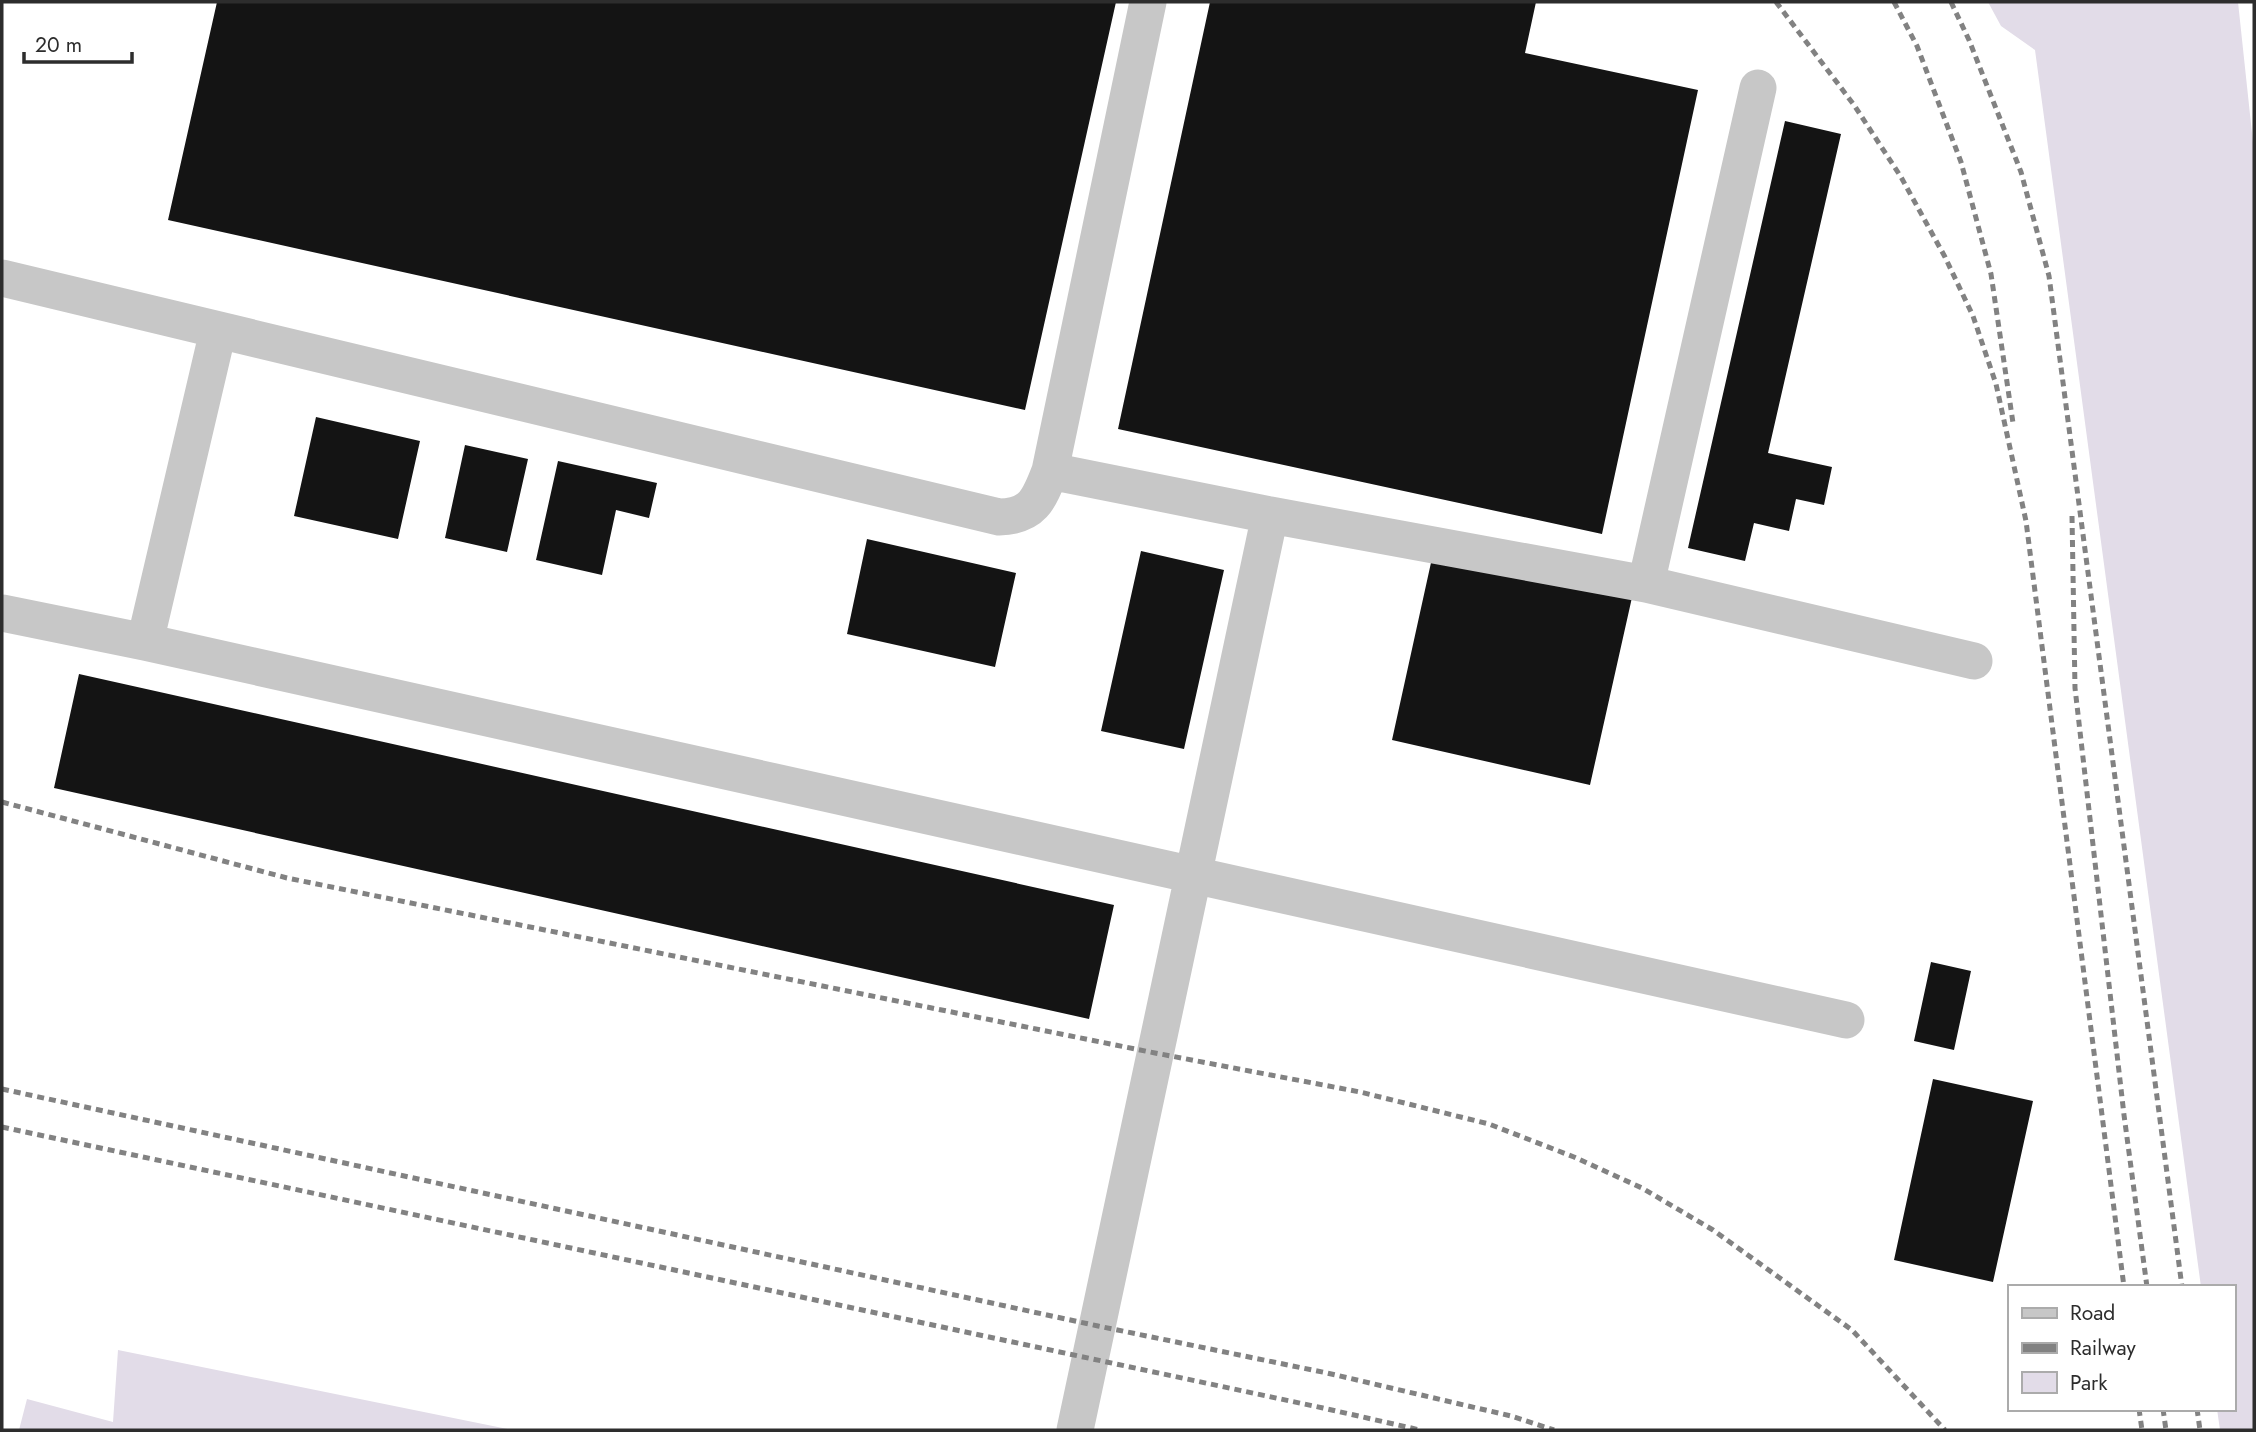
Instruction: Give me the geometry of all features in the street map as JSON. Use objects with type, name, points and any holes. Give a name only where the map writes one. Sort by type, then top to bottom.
[{"type":"lane","points":[[2,278],[999,517],[1015,517],[1028,511],[1036,502],[1050,471],[1148,2]]},
{"type":"lane","points":[[1646,584],[1758,88]]},
{"type":"lane","points":[[145,642],[218,331]]},
{"type":"lane","points":[[1050,471],[1646,584],[1973,661]]},
{"type":"lane","points":[[1075,1430],[1270,514]]},
{"type":"lane","points":[[3,622],[145,642],[1846,1020]]},
{"type":"green space","points":[[1988,2],[2238,2],[2254,152],[2254,1430],[2220,1430],[2217,1411],[2235,1411],[2235,1285],[2201,1285],[2035,50],[2001,26]]},
{"type":"green space","points":[[118,1350],[513,1430],[19,1430],[27,1399],[113,1422]]},
{"type":"building","points":[[217,2],[1116,2],[1025,410],[168,220]]},
{"type":"building","points":[[1210,2],[1536,2],[1525,53],[1698,90],[1602,534],[1118,429]]},
{"type":"building","points":[[1785,121],[1841,134],[1768,453],[1832,467],[1824,505],[1796,499],[1789,531],[1754,523],[1745,561],[1688,548]]},
{"type":"building","points":[[316,417],[420,441],[398,539],[294,516]]},
{"type":"building","points":[[465,445],[528,459],[507,552],[445,538]]},
{"type":"building","points":[[558,461],[657,483],[649,518],[616,510],[602,575],[536,560]]},
{"type":"building","points":[[867,539],[1016,573],[995,667],[847,634]]},
{"type":"building","points":[[1434,549],[1633,593],[1590,785],[1392,740]]},
{"type":"building","points":[[1141,551],[1224,570],[1184,749],[1101,731]]},
{"type":"building","points":[[79,674],[1114,905],[1089,1019],[54,788]]},
{"type":"building","points":[[1931,962],[1971,971],[1954,1050],[1914,1041]]},
{"type":"building","points":[[1933,1079],[2033,1101],[1993,1282],[1894,1260]]},
{"type":"railway","points":[[1776,2],[1854,105],[1901,177],[1945,257],[1973,316],[1996,384],[2026,521],[2124,1285]]},
{"type":"railway","points":[[1894,2],[1917,46],[1961,162],[1991,274],[2013,423]]},
{"type":"railway","points":[[1951,2],[1969,40],[2021,172],[2049,276],[2182,1285]]},
{"type":"railway","points":[[2072,516],[2075,688],[2124,1115],[2147,1285]]},
{"type":"railway","points":[[2,802],[287,878],[1360,1092],[1489,1124],[1574,1157],[1642,1188],[1713,1230],[1852,1330],[1945,1430]]},
{"type":"railway","points":[[2,1089],[1327,1373],[1511,1416],[1554,1430]]},
{"type":"railway","points":[[2,1127],[1420,1430]]},
{"type":"railway","points":[[2139,1411],[2142,1430]]},
{"type":"railway","points":[[2163,1411],[2166,1430]]},
{"type":"railway","points":[[2197,1411],[2200,1430]]}]
